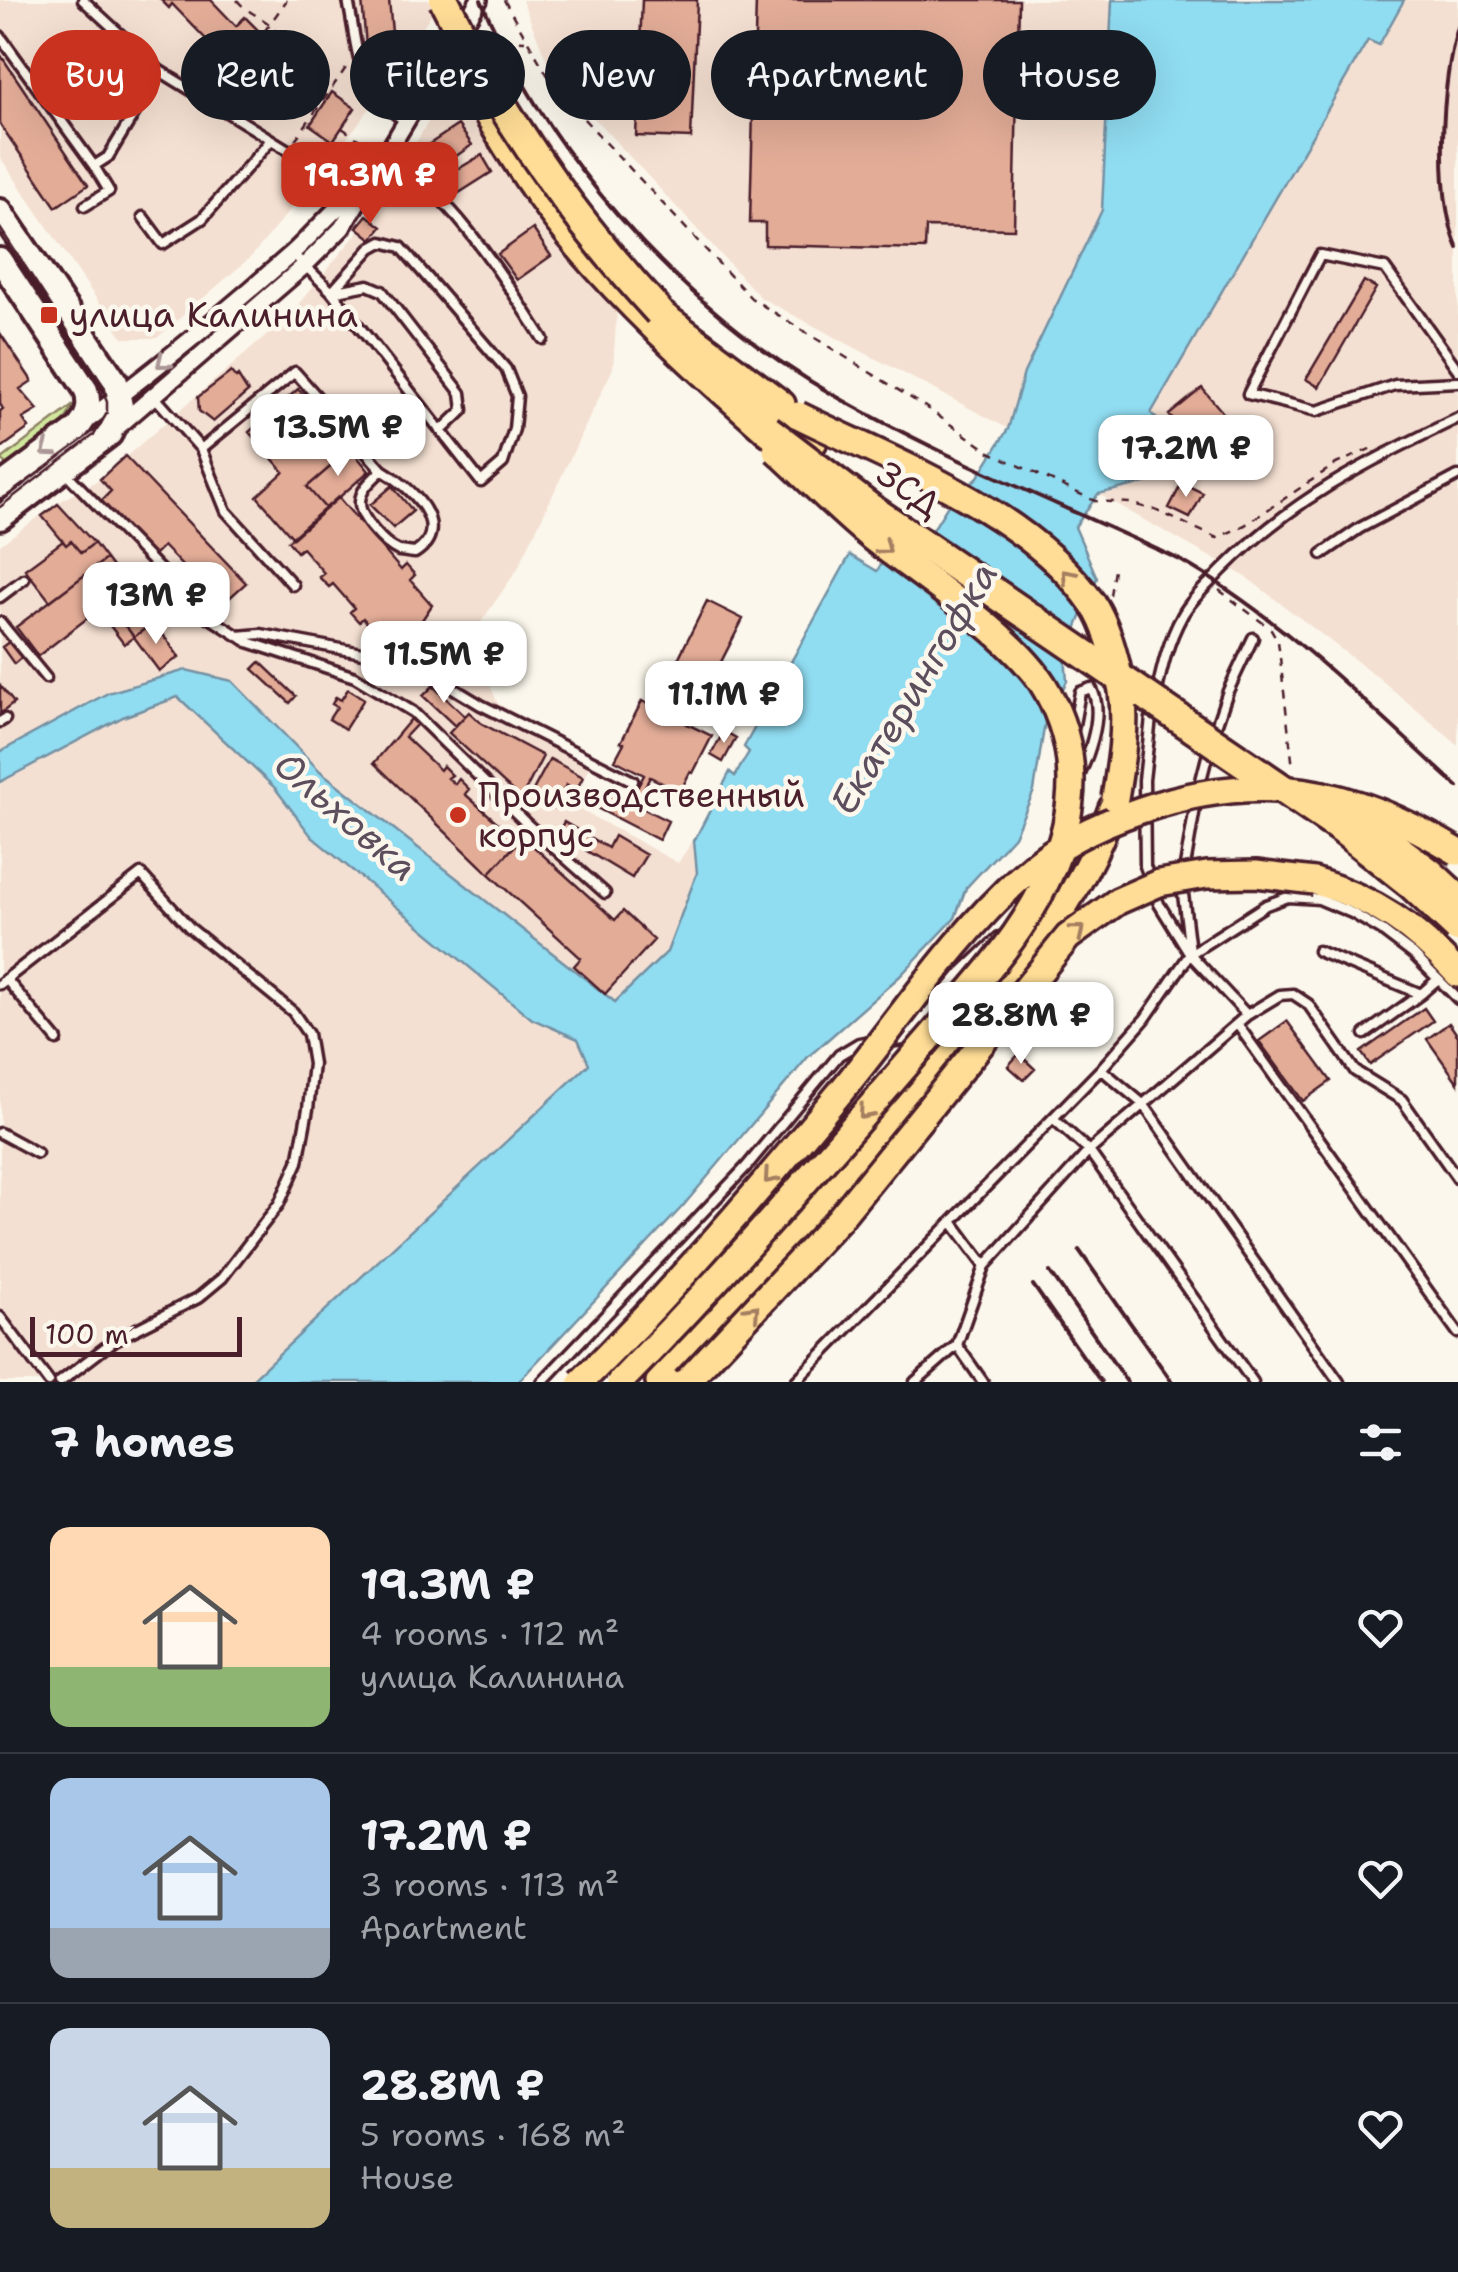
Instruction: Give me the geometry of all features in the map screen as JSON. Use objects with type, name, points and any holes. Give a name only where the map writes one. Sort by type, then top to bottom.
[{"type":"highway","name":"ЗСД","points":[[426,0],[497,130],[528,178],[596,265],[694,365],[802,458],[939,556],[1343,830],[1411,884],[1458,928]]},
{"type":"highway","name":"ЗСД","points":[[444,0],[513,123],[605,254],[659,312],[733,379],[878,491],[1358,818],[1458,899]]},
{"type":"main road","points":[[0,211],[116,382],[64,471],[0,518]]},
{"type":"main road","points":[[0,260],[101,411]]},
{"type":"main road","points":[[658,1382],[802,1227],[996,999],[1074,888],[1104,832],[1115,798],[1124,744],[1122,694],[1113,652],[1095,608],[1067,572],[1031,539],[949,489],[798,416],[659,312]]},
{"type":"main road","points":[[620,1382],[781,1210],[1009,940],[1050,876],[1064,835],[1072,790],[1066,732],[1045,687],[1002,640],[866,533],[761,436],[694,365]]},
{"type":"main road","points":[[0,486],[101,411]]},
{"type":"main road","points":[[581,1382],[768,1180],[973,924],[1026,872],[1096,825],[1168,800],[1232,787],[1294,788],[1354,802],[1411,824],[1458,852]]},
{"type":"main road","points":[[686,1382],[839,1220],[1068,937],[1118,901],[1159,883],[1207,875],[1256,874],[1314,881],[1364,898],[1414,930],[1448,976]]},
{"type":"street","points":[[101,411],[149,400],[304,266],[342,228],[359,203],[379,152],[408,122],[479,0]]},
{"type":"street","points":[[101,411],[292,253],[350,194],[368,182]]},
{"type":"street","points":[[101,411],[149,400]]},
{"type":"lane","points":[[83,0],[116,30]]},
{"type":"lane","points":[[348,0],[354,30]]},
{"type":"lane","points":[[0,36],[109,191],[84,206]]},
{"type":"lane","points":[[94,166],[108,157],[130,120]]},
{"type":"lane","points":[[236,120],[322,171],[350,194]]},
{"type":"lane","points":[[143,217],[164,244],[202,219],[270,140]]},
{"type":"lane","points":[[379,152],[404,166],[480,242],[543,339]]},
{"type":"lane","points":[[292,253],[332,292],[481,482],[503,463],[514,429],[518,396],[506,369],[402,248],[382,242],[371,248],[332,292]]},
{"type":"lane","points":[[1458,370],[1384,268],[1320,256],[1248,394],[1317,411],[1395,385],[1458,382]]},
{"type":"lane","points":[[332,292],[368,285],[382,291],[461,394],[463,410],[441,431]]},
{"type":"lane","points":[[202,449],[294,372],[382,470],[400,480],[427,512],[433,529],[427,545],[414,554],[399,551],[386,542],[362,513],[363,492],[382,470]]},
{"type":"lane","points":[[149,400],[202,449],[226,511],[293,585]]},
{"type":"lane","points":[[1247,1015],[1190,954],[1159,904],[1145,866],[1144,780],[1150,718],[1166,652],[1183,612],[1248,544],[1294,507],[1344,473],[1458,418]]},
{"type":"lane","points":[[64,471],[202,613],[238,636],[355,677],[393,697],[605,893]]},
{"type":"lane","points":[[1322,554],[1360,528],[1458,476]]},
{"type":"lane","points":[[0,597],[24,578]]},
{"type":"lane","points":[[0,622],[46,678]]},
{"type":"lane","points":[[238,636],[260,634],[410,662],[481,705],[633,781]]},
{"type":"lane","points":[[1190,954],[1181,894],[1186,849],[1205,761],[1228,691],[1252,638]]},
{"type":"lane","points":[[542,1382],[746,1166],[840,1055],[859,1043],[904,1040],[961,973],[1019,918],[1062,822],[1091,748],[1097,698],[1091,688],[1080,692],[1062,822]]},
{"type":"lane","points":[[1297,798],[1458,936]]},
{"type":"lane","points":[[57,1040],[3,981],[141,874],[199,937],[294,1012],[308,1034],[312,1064],[298,1162],[279,1204],[256,1238],[222,1278],[198,1298],[116,1340],[60,1382]]},
{"type":"lane","points":[[795,1382],[1101,1069],[1145,1019],[1190,954],[1266,905],[1288,896],[1319,899],[1352,913],[1448,976],[1458,999]]},
{"type":"lane","points":[[1318,951],[1421,994]]},
{"type":"lane","points":[[1365,1034],[1448,976]]},
{"type":"lane","points":[[915,1382],[957,1346],[985,1266],[1089,1151],[1247,1015],[1280,995],[1292,994],[1308,1004],[1355,1071],[1402,1100],[1458,1179]]},
{"type":"lane","points":[[1237,1024],[1458,1333]]},
{"type":"lane","points":[[1101,1069],[1144,1105],[1340,1382]]},
{"type":"lane","points":[[1054,1119],[1089,1151],[1252,1382]]},
{"type":"lane","points":[[0,1133],[37,1153]]},
{"type":"lane","points":[[953,1223],[985,1266]]},
{"type":"lane","points":[[0,1318],[49,1382]]},
{"type":"lane","points":[[957,1346],[984,1382]]},
{"type":"path","points":[[236,0],[276,30]]},
{"type":"path","points":[[265,30],[287,0]]},
{"type":"path","points":[[504,0],[555,88],[751,298],[990,452],[1094,501],[1129,503],[1155,510],[1217,538],[1244,525],[1336,464],[1386,441]]},
{"type":"path","points":[[330,91],[350,62]]},
{"type":"path","points":[[288,150],[310,120]]},
{"type":"path","points":[[342,128],[379,152]]},
{"type":"path","points":[[1210,583],[1271,629],[1278,641],[1297,798]]},
{"type":"shaded area","points":[[0,0],[440,0],[421,30],[350,30],[350,120],[361,120],[252,256],[157,338],[123,338],[0,157]]},
{"type":"shaded area","points":[[522,0],[1112,0],[1111,30],[983,30],[983,120],[1106,120],[1102,210],[1024,373],[1009,429],[761,298],[596,120],[691,120],[691,30],[545,30],[545,56]]},
{"type":"shaded area","points":[[1404,0],[1458,0],[1458,745],[1380,679],[1246,577],[1098,494],[1152,481],[1170,433],[1151,414],[1368,39],[1379,45]]},
{"type":"shaded area","points":[[525,108],[621,249],[613,368],[517,570],[470,638],[498,704],[595,756],[570,804],[678,863],[693,840],[697,873],[667,952],[615,1003],[320,771],[232,681],[108,693],[0,752],[0,545],[59,502],[100,479],[286,319],[378,208],[429,120],[525,120]]},
{"type":"shaded area","points":[[178,697],[275,788],[312,837],[532,1019],[578,1039],[590,1063],[249,1382],[0,1382],[0,782],[123,717]]},
{"type":"green space","points":[[75,404],[61,427],[7,467],[2,459]]},
{"type":"water","points":[[1112,0],[1404,0],[1379,45],[1368,40],[1151,413],[1170,433],[1181,464],[1152,481],[1098,494],[1075,527],[1097,578],[1065,656],[1067,681],[1045,722],[1034,791],[1014,836],[966,888],[955,918],[900,976],[808,1057],[683,1206],[518,1382],[249,1382],[589,1064],[578,1039],[532,1019],[312,837],[275,788],[178,697],[123,717],[0,782],[0,752],[108,693],[186,670],[232,681],[320,771],[615,1002],[667,952],[697,873],[694,841],[730,772],[735,776],[749,752],[744,747],[850,555],[877,571],[886,555],[913,562],[950,502],[978,477],[1008,429],[1024,373],[1102,210],[1106,120],[1156,120],[1156,30],[1111,30]]},
{"type":"building","points":[[161,0],[211,0],[236,26],[245,17],[258,30],[197,30],[172,4],[169,8]]},
{"type":"building","points":[[362,0],[389,0],[392,30],[365,30]]},
{"type":"building","points":[[642,0],[697,0],[691,138],[636,136],[637,120],[691,120],[691,30],[641,30]]},
{"type":"building","points":[[756,0],[1019,0],[1018,30],[983,30],[983,120],[1016,120],[1014,229],[926,227],[925,249],[765,245],[765,223],[750,223],[753,120],[963,120],[963,30],[755,30]]},
{"type":"building","points":[[0,54],[30,99],[30,120],[44,120],[88,185],[56,207],[0,124]]},
{"type":"building","points":[[332,92],[350,105],[350,116],[333,141],[310,125],[313,120],[330,120]]},
{"type":"building","points":[[458,125],[472,145],[439,168],[425,147]]},
{"type":"building","points":[[482,155],[492,172],[459,193],[448,175]]},
{"type":"building","points":[[367,215],[382,227],[372,239],[357,227]]},
{"type":"building","points":[[533,229],[551,256],[517,280],[498,254]]},
{"type":"building","points":[[1364,281],[1376,288],[1319,387],[1306,379]]},
{"type":"building","points":[[0,333],[32,381],[20,389],[38,410],[23,419],[29,428],[0,449],[3,409]]},
{"type":"building","points":[[231,372],[248,392],[213,422],[199,411],[198,397]]},
{"type":"building","points":[[1202,388],[1235,427],[1202,455],[1169,415]]},
{"type":"building","points":[[298,389],[351,449],[307,487],[326,509],[293,538],[257,496],[284,472],[249,432]]},
{"type":"building","points":[[374,421],[386,433],[376,443],[364,430]]},
{"type":"building","points":[[351,449],[369,471],[326,509],[307,487]]},
{"type":"building","points":[[125,456],[246,583],[226,601],[217,592],[212,597],[163,546],[153,556],[101,501],[111,491],[100,479]]},
{"type":"building","points":[[1182,483],[1203,493],[1190,518],[1169,508]]},
{"type":"building","points":[[392,486],[413,511],[393,528],[370,505]]},
{"type":"building","points":[[338,497],[401,570],[406,565],[415,575],[410,580],[432,605],[412,635],[374,631],[363,618],[359,622],[350,612],[354,608],[333,584],[329,587],[319,577],[324,573],[302,548],[297,552],[288,541]]},
{"type":"building","points":[[58,504],[94,543],[81,553],[71,541],[66,545],[42,516]]},
{"type":"building","points":[[63,541],[66,545],[71,541],[81,553],[94,543],[106,559],[50,601],[25,569]]},
{"type":"building","points":[[106,559],[154,622],[134,637],[86,574]]},
{"type":"building","points":[[86,574],[134,637],[124,644],[98,610],[38,656],[16,627]]},
{"type":"building","points":[[707,601],[743,619],[720,664],[727,667],[721,681],[711,676],[687,724],[712,736],[693,773],[690,772],[680,792],[650,777],[636,805],[668,821],[659,840],[589,804],[598,785],[630,801],[644,775],[615,760],[624,743],[621,742],[642,701],[654,707]]},
{"type":"building","points":[[154,622],[179,657],[159,671],[134,637]]},
{"type":"building","points":[[10,641],[22,657],[14,664],[2,647]]},
{"type":"building","points":[[260,662],[296,696],[290,703],[253,669]]},
{"type":"building","points":[[0,685],[14,703],[0,714]]},
{"type":"building","points":[[433,686],[465,716],[455,726],[423,696]]},
{"type":"building","points":[[348,689],[364,699],[345,729],[329,719],[337,707],[332,704],[336,697],[341,700]]},
{"type":"building","points":[[469,712],[481,723],[543,756],[521,799],[449,733]]},
{"type":"building","name":"Производственный корпус","points":[[411,719],[417,724],[405,737],[440,770],[443,766],[455,784],[459,779],[469,789],[465,794],[515,838],[517,843],[489,874],[374,763]]},
{"type":"building","points":[[724,731],[736,738],[723,762],[711,755]]},
{"type":"building","points":[[550,759],[583,777],[576,791],[566,785],[554,808],[530,796]]},
{"type":"building","points":[[564,822],[608,848],[614,836],[646,855],[632,878],[557,833]]},
{"type":"building","points":[[523,837],[615,920],[623,911],[654,940],[605,994],[574,966],[581,958],[489,874]]},
{"type":"building","points":[[1424,1008],[1433,1021],[1370,1065],[1361,1052]]},
{"type":"building","points":[[1287,1021],[1331,1081],[1303,1101],[1259,1041]]},
{"type":"building","points":[[1449,1023],[1458,1036],[1458,1083],[1427,1039]]},
{"type":"building","points":[[1019,1054],[1035,1069],[1024,1080],[1008,1066]]},
{"type":"tram line","points":[[0,228],[96,374],[107,402],[107,413],[94,435],[0,507]]},
{"type":"railway","points":[[481,0],[540,111],[577,164],[661,262],[708,306],[758,346],[854,407],[946,454],[1180,560],[1218,583],[1325,666],[1458,787]]},
{"type":"railway","points":[[1458,27],[1448,77],[1443,139],[1446,200],[1458,248]]},
{"type":"railway","points":[[1079,1250],[1172,1382]]},
{"type":"railway","points":[[1050,1272],[1127,1382]]},
{"type":"railway","points":[[1033,1285],[1101,1382]]},
{"type":"place","name":"улица Калинина","points":[[49,315]]},
{"type":"place","name":"Производственный корпус","points":[[458,815]]},
{"type":"water label","name":"Екатерингофка","points":[[914,688]]},
{"type":"water label","name":"Ольховка","points":[[346,816]]}]
